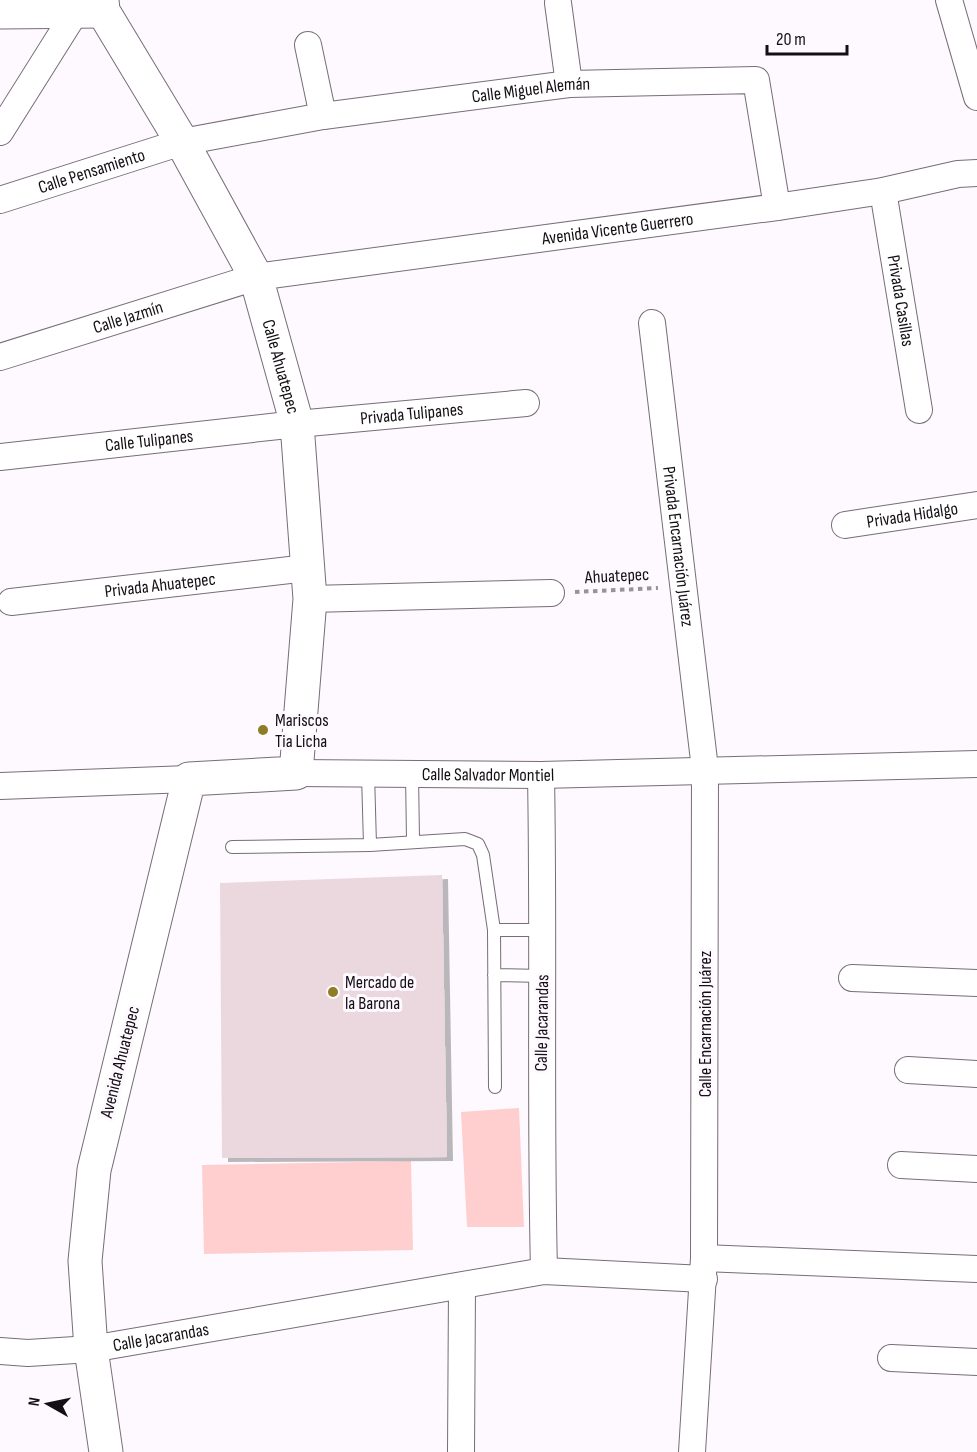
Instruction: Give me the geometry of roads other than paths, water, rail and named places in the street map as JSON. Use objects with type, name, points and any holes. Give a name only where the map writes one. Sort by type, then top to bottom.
[{"type":"street","points":[[949,0],[977,97]]},
{"type":"street","points":[[558,3],[568,84]]},
{"type":"street","points":[[0,12],[94,7]]},
{"type":"street","points":[[0,132],[94,7]]},
{"type":"street","name":"Calle Ahuatepec","points":[[94,7],[182,142],[256,277],[297,424],[309,584],[296,773]]},
{"type":"street","points":[[308,45],[323,117]]},
{"type":"street","name":"Calle Miguel Alemán","points":[[182,142],[323,117],[568,84],[756,80],[777,207]]},
{"type":"street","name":"Calle Pensamiento","points":[[0,200],[182,142]]},
{"type":"street","name":"Avenida Vicente Guerrero","points":[[256,277],[777,207],[883,191],[958,174],[977,173]]},
{"type":"street","name":"Privada Casillas","points":[[883,191],[919,410]]},
{"type":"street","name":"Calle Jazmín","points":[[0,357],[256,277]]},
{"type":"street","name":"Privada Encarnación Juárez","points":[[652,323],[705,769]]},
{"type":"street","name":"Privada Tulipanes","points":[[297,424],[526,403]]},
{"type":"street","name":"Calle Tulipanes","points":[[0,457],[297,424]]},
{"type":"street","name":"Privada Hidalgo","points":[[845,525],[977,505]]},
{"type":"street","name":"Privada Ahuatepec","points":[[12,602],[309,584],[550,593]]},
{"type":"street","name":"Calle Salvador Montiel","points":[[0,786],[296,773],[541,775],[705,769],[977,764]]},
{"type":"street","name":"Calle Encarnación Juárez","points":[[704,1268],[705,769]]},
{"type":"street","name":"Calle Jacarandas","points":[[541,775],[544,930],[540,1101],[544,1271]]},
{"type":"street","name":"Avenida Ahuatepec","points":[[106,1452],[91,1350],[85,1261],[94,1170],[189,779]]},
{"type":"street","points":[[852,978],[977,983]]},
{"type":"street","points":[[908,1070],[977,1074]]},
{"type":"street","points":[[901,1165],[977,1169]]},
{"type":"street","points":[[692,1452],[704,1268]]},
{"type":"street","name":"Calle Jacarandas","points":[[0,1351],[28,1353],[91,1350],[544,1271],[704,1268],[977,1269]]},
{"type":"street","points":[[460,1452],[462,1287]]},
{"type":"street","points":[[891,1358],[977,1362]]},
{"type":"lane","points":[[368,774],[370,845]]},
{"type":"lane","points":[[412,774],[413,840]]},
{"type":"lane","points":[[232,847],[370,845],[413,840],[465,839],[478,844],[483,855],[494,930],[495,1086]]},
{"type":"lane","points":[[494,930],[544,930]]},
{"type":"lane","points":[[494,975],[543,976]]},
{"type":"place","name":"Mariscos Tia Licha","points":[[263,730]]},
{"type":"place","name":"Mercado de la Barona","points":[[333,992]]}]
